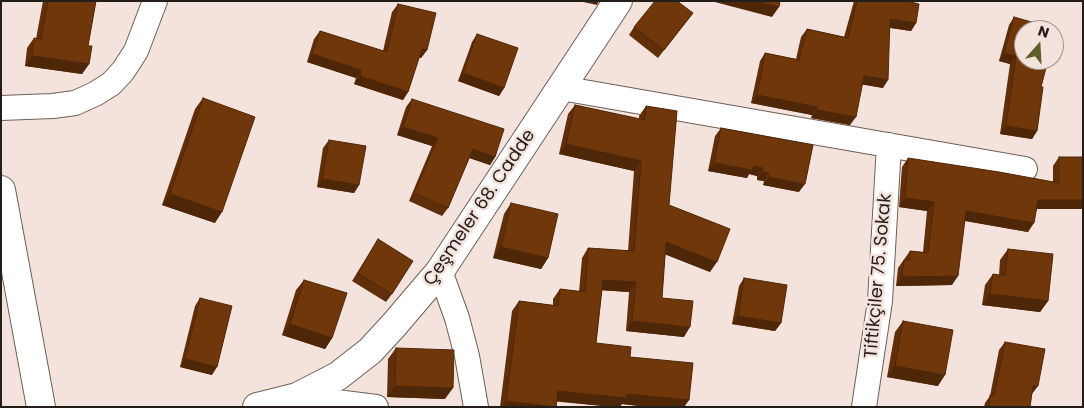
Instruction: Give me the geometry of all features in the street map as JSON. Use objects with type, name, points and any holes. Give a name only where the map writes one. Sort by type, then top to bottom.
[{"type":"street","points":[[1,108],[75,103],[111,84],[124,71],[136,51],[146,28],[154,1]]},
{"type":"street","name":"Çeşmeler 68. Cadde","points":[[257,407],[297,397],[338,376],[370,351],[440,271],[618,1]]},
{"type":"street","points":[[561,88],[1025,169]]},
{"type":"street","name":"Tiftikçiler 75. Sokak","points":[[864,407],[880,301],[889,145]]},
{"type":"street","points":[[1,190],[40,407]]},
{"type":"street","points":[[440,271],[457,318],[467,356],[476,407]]},
{"type":"street","points":[[297,397],[376,407]]},
{"type":"building","points":[[48,1],[96,1],[88,46],[92,46],[89,64],[32,56],[34,38],[41,39]]},
{"type":"building","points":[[655,1],[677,1],[693,13],[664,50],[634,27]]},
{"type":"building","points":[[757,1],[780,1],[779,7]]},
{"type":"building","points":[[857,1],[907,1],[919,4],[916,23],[890,19],[888,80],[864,76],[856,117],[817,110],[817,107],[757,95],[765,53],[799,60],[807,29],[848,38]]},
{"type":"building","points":[[398,4],[436,13],[427,50],[422,49],[408,92],[360,76],[361,70],[312,54],[320,31],[387,52]]},
{"type":"building","points":[[1014,17],[1024,20],[1014,20],[1014,56],[1004,53]]},
{"type":"building","points":[[477,34],[518,48],[504,88],[463,73]]},
{"type":"building","points":[[1014,70],[1045,70],[1041,87],[1043,87],[1037,131],[1006,126]]},
{"type":"building","points":[[203,98],[255,117],[222,212],[170,194]]},
{"type":"building","points":[[412,99],[504,129],[495,157],[473,149],[448,208],[414,193],[438,138],[403,127]]},
{"type":"building","points":[[575,105],[645,120],[646,106],[677,111],[669,205],[730,229],[717,262],[666,242],[662,298],[693,301],[690,327],[632,321],[636,282],[603,280],[596,343],[631,347],[630,357],[693,363],[689,400],[627,394],[626,398],[558,391],[556,407],[506,401],[519,301],[558,306],[560,289],[585,292],[588,248],[634,251],[641,161],[566,144]]},
{"type":"building","points":[[721,128],[813,145],[805,184],[769,177],[769,173],[762,172],[763,168],[754,166],[752,170],[714,163]]},
{"type":"building","points":[[329,140],[366,146],[359,185],[322,179]]},
{"type":"building","points":[[1059,157],[1083,157],[1083,200],[1038,200],[1034,223],[966,211],[958,276],[902,277],[904,260],[910,260],[910,251],[928,253],[934,202],[905,198],[908,158],[1059,183]]},
{"type":"building","points":[[511,203],[558,214],[548,258],[501,247]]},
{"type":"building","points":[[378,239],[413,261],[392,294],[358,273]]},
{"type":"building","points":[[1008,249],[1053,254],[1048,301],[990,294],[993,274],[1005,276]]},
{"type":"building","points":[[744,278],[787,285],[781,323],[738,316]]},
{"type":"building","points":[[304,280],[347,293],[332,338],[290,324]]},
{"type":"building","points":[[200,298],[232,306],[217,367],[185,359]]},
{"type":"building","points":[[903,321],[953,330],[945,375],[895,366]]},
{"type":"building","points":[[1005,342],[1045,349],[1038,386],[1033,385],[1030,407],[989,407],[990,395],[994,396]]},
{"type":"building","points":[[396,348],[454,350],[453,388],[395,386]]}]
